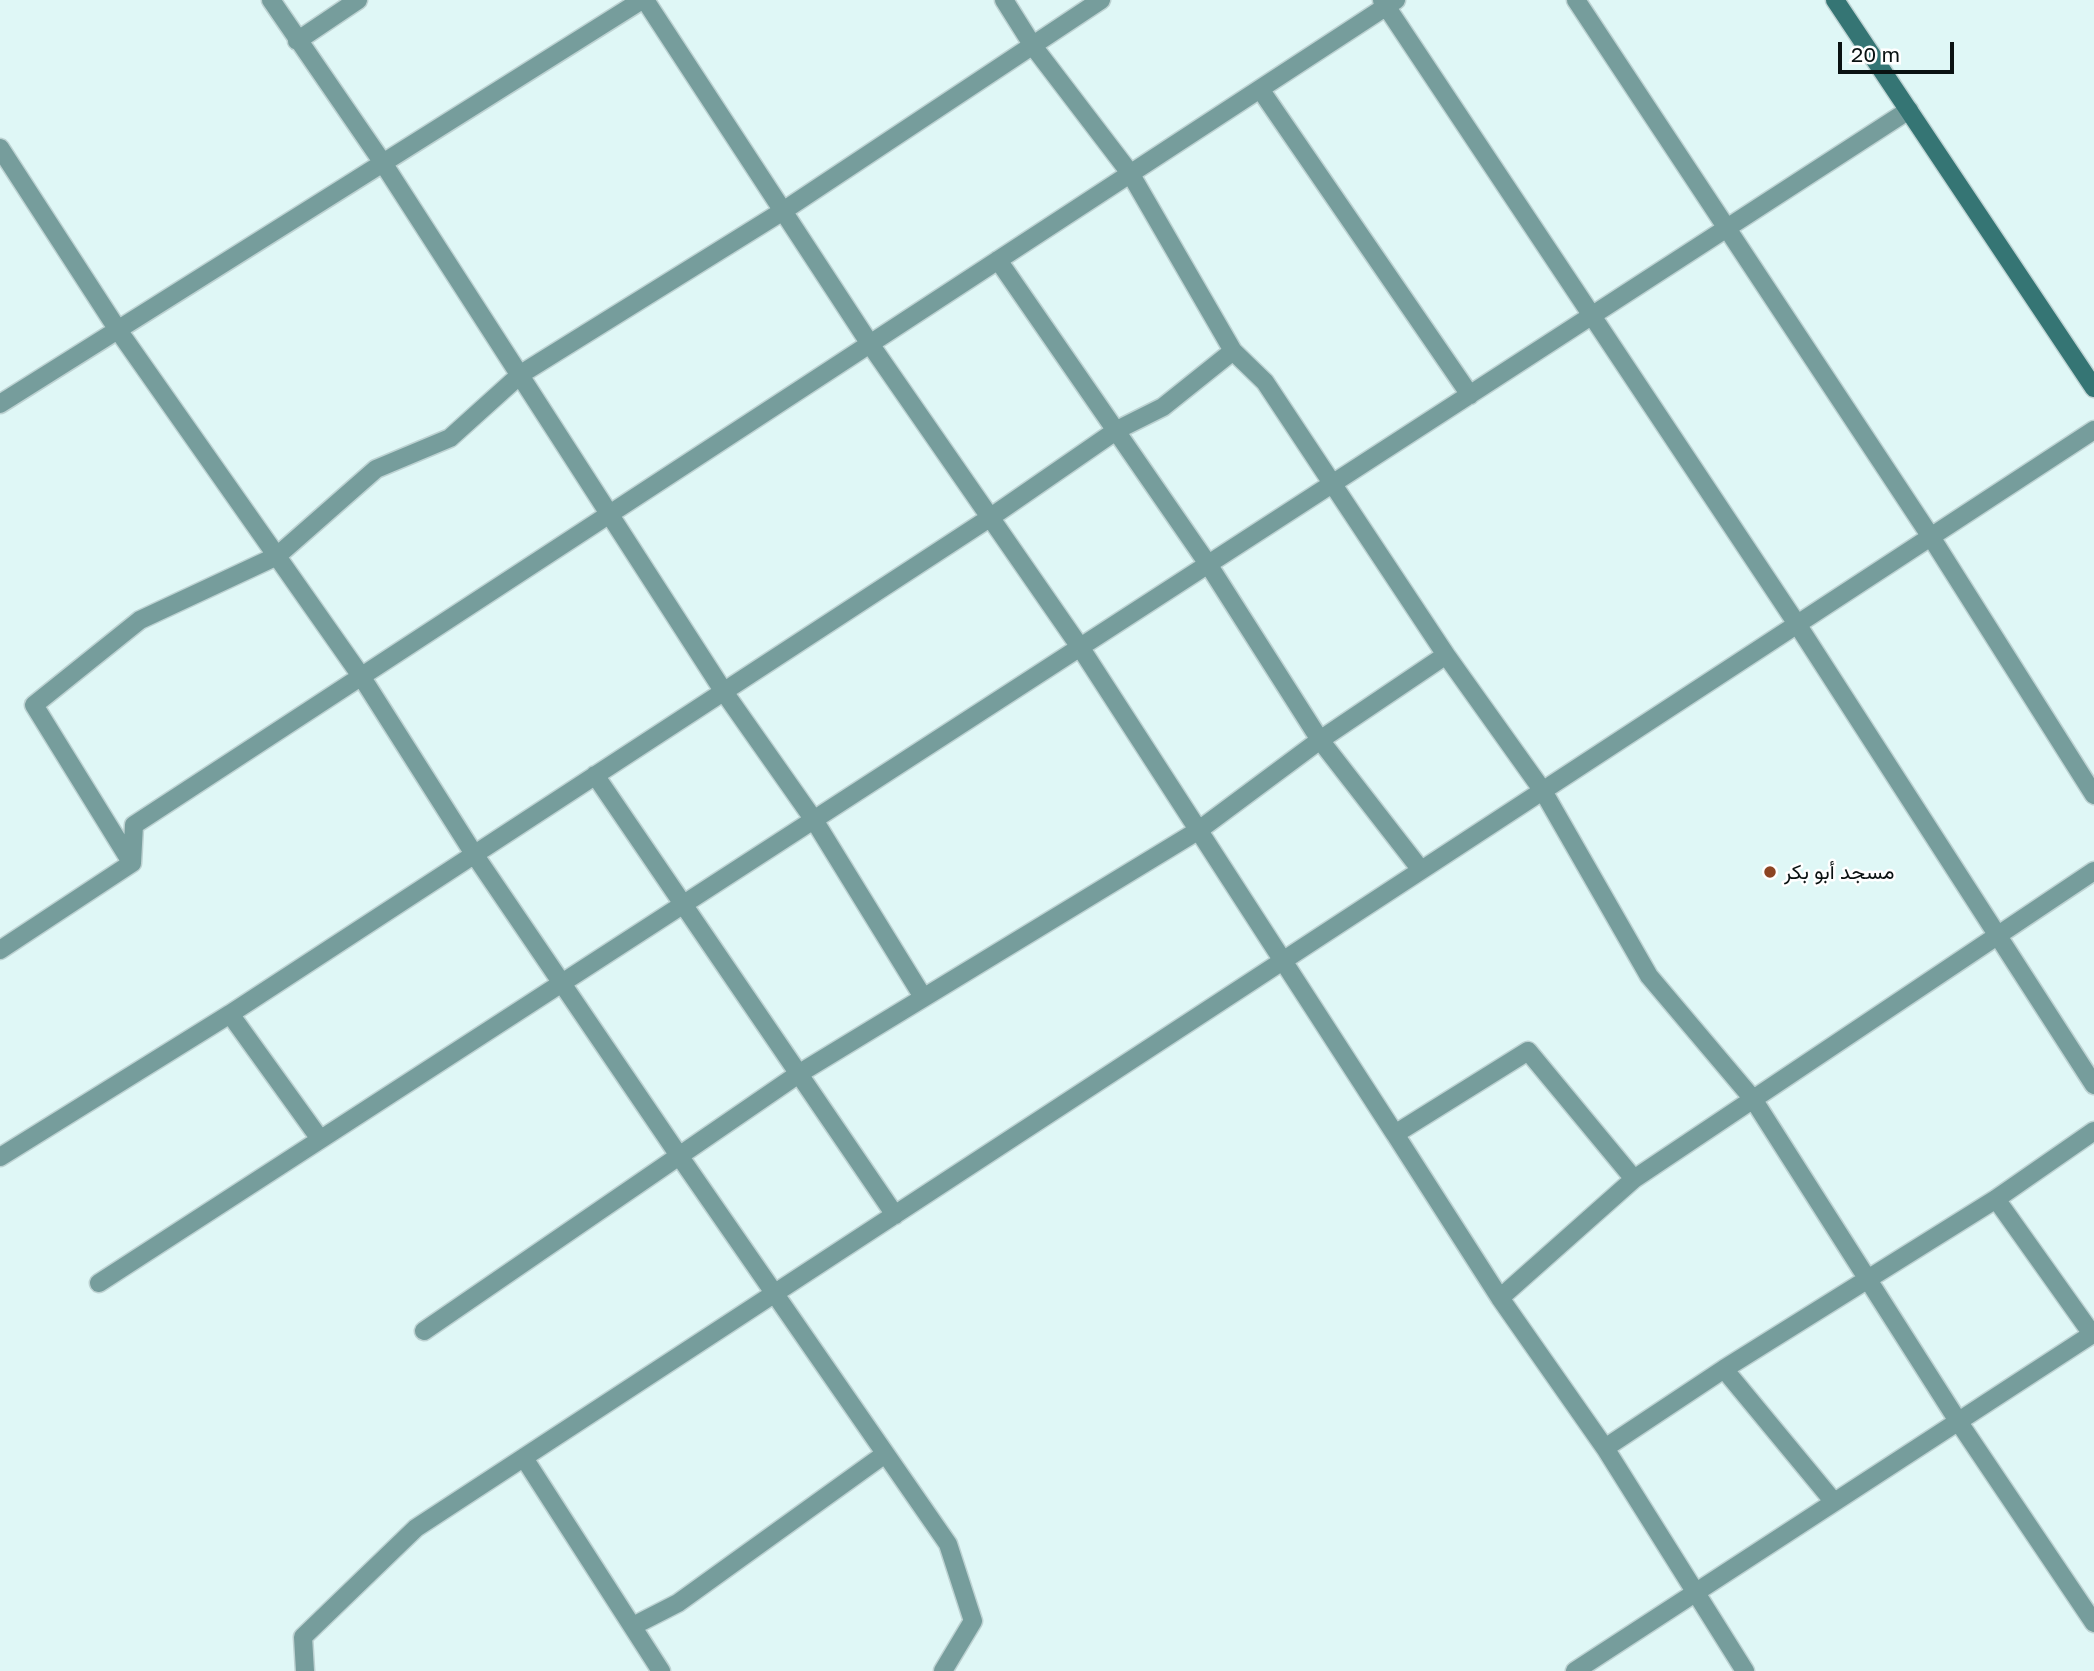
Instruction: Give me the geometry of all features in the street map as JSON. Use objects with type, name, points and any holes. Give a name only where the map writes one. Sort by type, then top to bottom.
[{"type":"main road","points":[[1835,0],[2094,388]]},
{"type":"street","points":[[271,0],[383,163],[724,692],[814,820],[923,997]]},
{"type":"street","points":[[297,41],[358,0]]},
{"type":"street","points":[[0,404],[644,0],[870,344],[1080,647],[1500,1298],[1605,1448],[1745,1671]]},
{"type":"street","points":[[1004,0],[1033,46],[1130,173],[1233,351],[1265,382],[1446,655],[1543,790],[1649,976],[1753,1099],[1958,1421],[2094,1623]]},
{"type":"street","points":[[132,863],[34,705],[140,620],[277,556],[376,468],[450,438],[520,374],[783,211],[1101,0]]},
{"type":"street","points":[[1576,0],[1931,537],[2094,795]]},
{"type":"street","points":[[132,863],[134,825],[1260,89],[1388,2],[1797,624],[2094,1085]]},
{"type":"street","points":[[1260,89],[1470,395]]},
{"type":"street","points":[[99,1283],[1909,110]]},
{"type":"street","points":[[0,148],[118,330],[361,676],[474,854],[948,1544],[973,1621],[943,1671]]},
{"type":"street","points":[[999,260],[1208,564],[1320,740],[1421,870]]},
{"type":"street","points":[[0,1157],[230,1014],[991,517],[1118,430],[1163,407],[1233,351]]},
{"type":"street","points":[[305,1671],[303,1637],[416,1528],[2094,430]]},
{"type":"street","points":[[424,1331],[800,1073],[1199,830],[1320,740],[1446,655]]},
{"type":"street","points":[[595,775],[685,903],[895,1215]]},
{"type":"street","points":[[2,944],[132,863]]},
{"type":"street","points":[[1500,1298],[1634,1179],[2094,871]]},
{"type":"street","points":[[230,1014],[320,1139]]},
{"type":"street","points":[[1395,1135],[1528,1051],[1634,1179]]},
{"type":"street","points":[[1605,1448],[1724,1369],[1996,1199],[2094,1131]]},
{"type":"street","points":[[1575,1671],[2093,1333],[1996,1199]]},
{"type":"street","points":[[1724,1369],[1834,1502]]},
{"type":"street","points":[[633,1626],[678,1604],[885,1454]]},
{"type":"street","points":[[524,1458],[661,1671]]},
{"type":"place","name":"مسجد أبو بكر","points":[[1770,872]]}]
